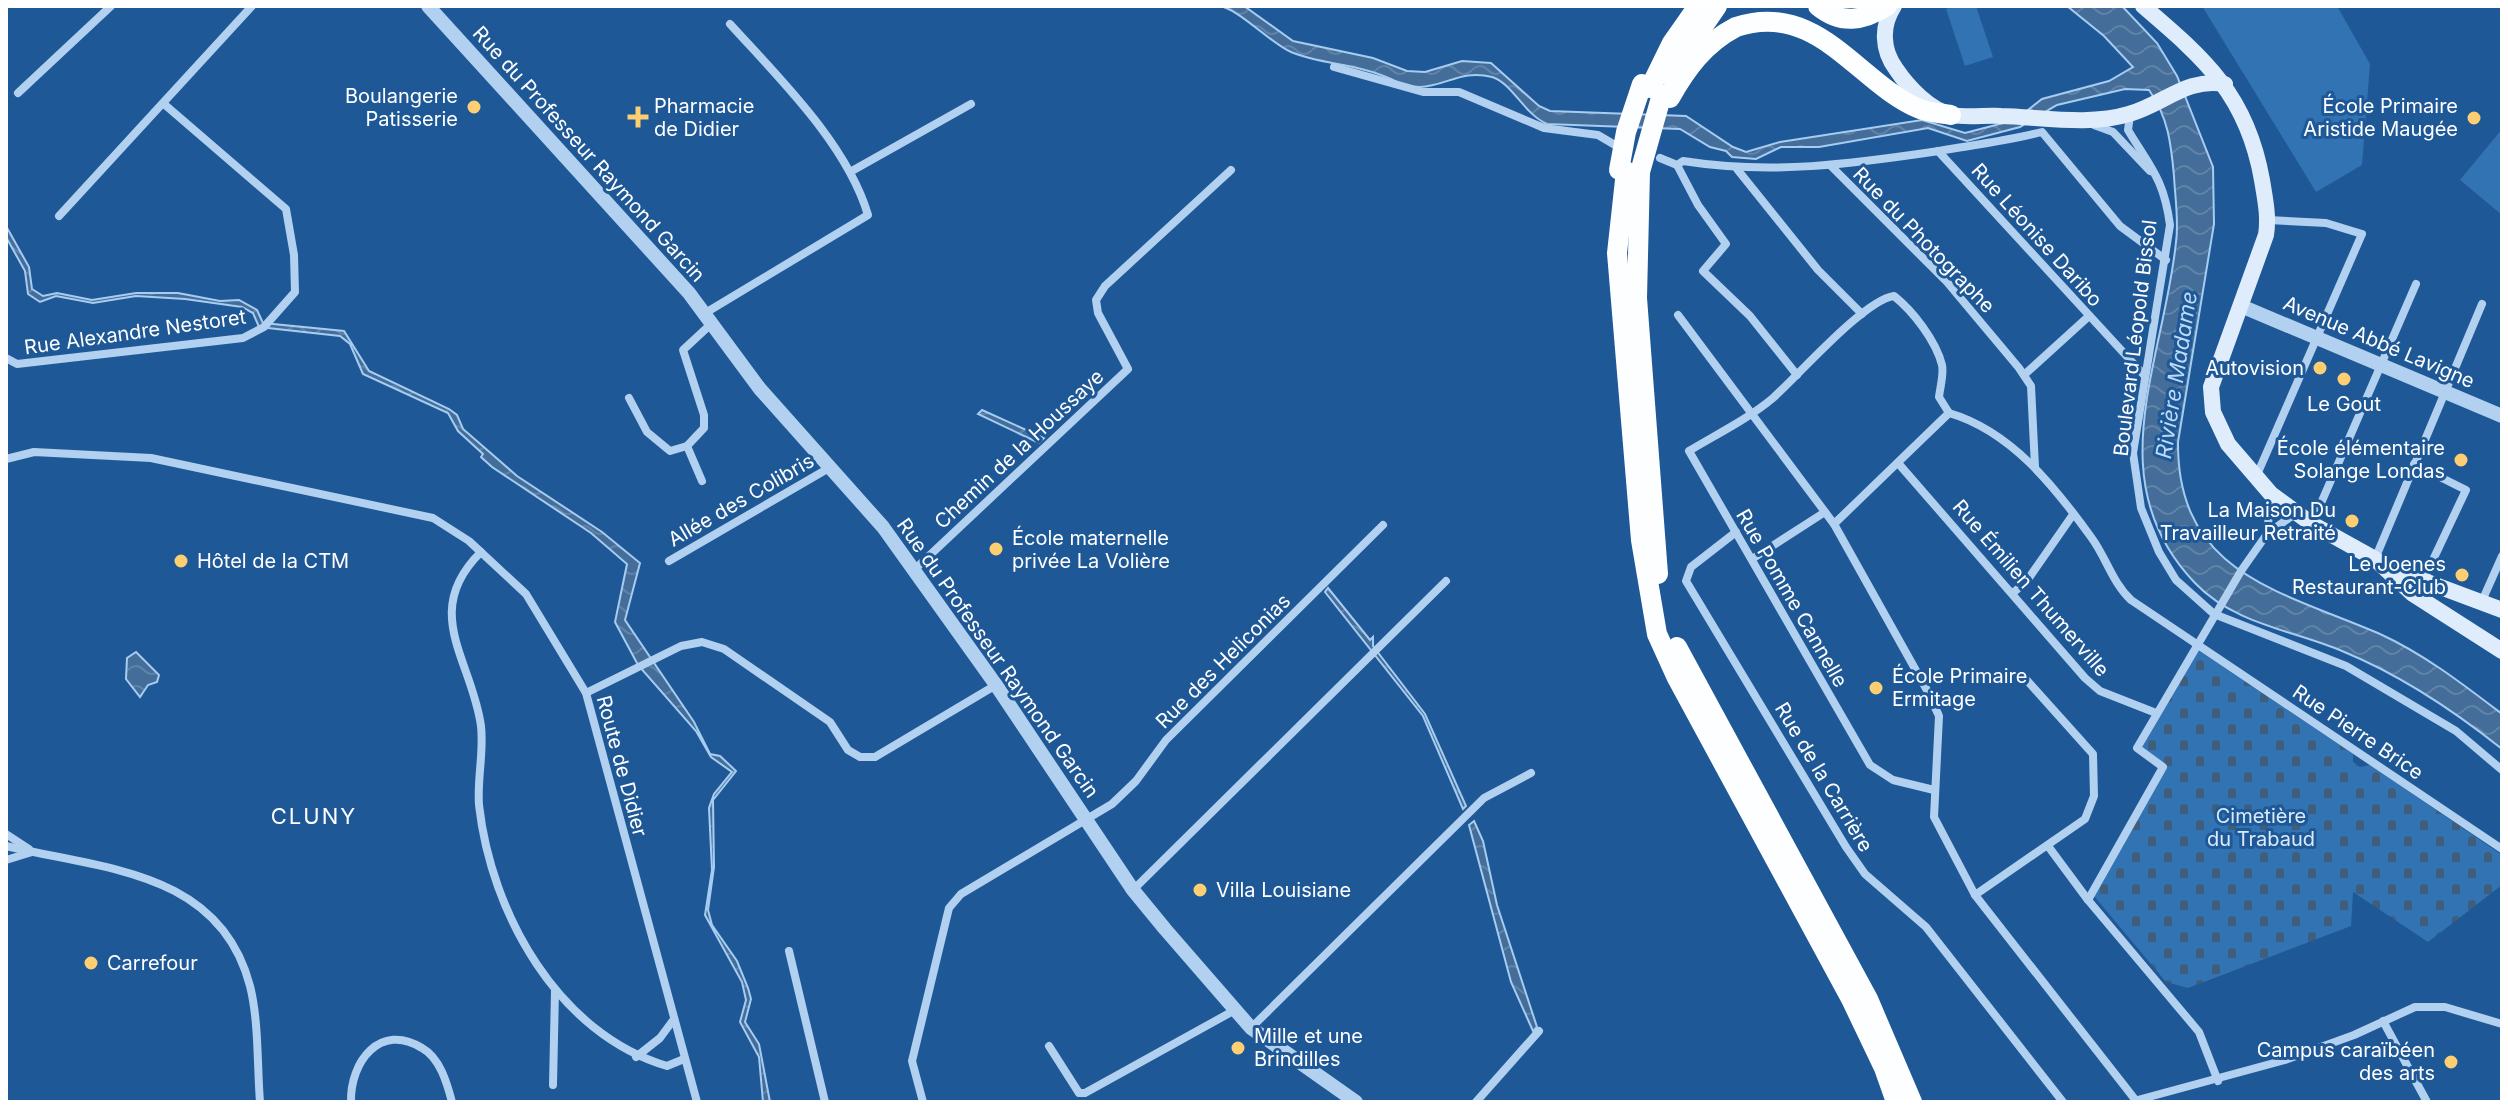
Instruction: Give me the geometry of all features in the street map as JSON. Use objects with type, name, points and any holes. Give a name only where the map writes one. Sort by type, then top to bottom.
[{"type":"highway","points":[[1656,91],[1661,38],[1681,6]]},
{"type":"highway","points":[[1698,6],[1672,43],[1656,91],[1617,253],[1641,540],[1657,634],[1677,678],[1851,999],[1884,1068],[1896,1102]]},
{"type":"highway","points":[[1656,91],[1717,6]]},
{"type":"highway","points":[[1818,6],[1845,20],[1861,18],[1887,6]]},
{"type":"highway","points":[[1656,91],[1685,73],[1709,45],[1744,24],[1770,17],[1814,28],[1850,52],[1908,102],[1930,112],[1951,115]]},
{"type":"highway","points":[[1639,169],[1637,298],[1658,573],[1673,639],[1868,999],[1912,1102]]},
{"type":"main road","points":[[1894,6],[1886,22],[1885,36],[1893,65],[1913,91],[1951,115],[2074,120],[2130,114],[2186,86],[2210,81],[2225,84]]},
{"type":"main road","points":[[2143,6],[2190,46],[2225,84],[2252,139],[2268,220],[2259,261],[2216,367],[2210,400],[2228,444],[2271,494],[2312,524],[2380,563],[2502,610]]},
{"type":"main road","points":[[2186,86],[2198,71],[2190,46]]},
{"type":"main road","points":[[2380,563],[2413,594],[2502,651]]},
{"type":"street","points":[[18,93],[111,6]]},
{"type":"street","points":[[59,216],[252,6]]},
{"type":"street","name":"Rue du Professeur Raymond Garcin","points":[[428,6],[689,293],[706,320],[829,468],[883,527],[996,685],[1133,890],[1251,1028],[1356,1102]]},
{"type":"street","points":[[629,398],[656,443],[670,451],[687,446],[704,428],[704,415],[683,350],[706,320],[868,215],[859,184],[789,88],[730,24]]},
{"type":"street","points":[[1334,67],[1423,92],[1459,92],[1544,128],[1598,135],[1615,145]]},
{"type":"street","name":"Rue Alexandre Nestoret","points":[[6,358],[17,364],[243,338],[264,327],[295,292],[294,255],[286,209],[164,104]]},
{"type":"street","points":[[850,172],[971,104]]},
{"type":"street","name":"Boulevard Léopold Bissol","points":[[2130,114],[2128,130],[2151,161],[2163,190],[2170,225],[2133,453],[2141,508],[2159,552],[2176,580],[2216,610],[2346,666],[2456,731],[2502,770]]},
{"type":"street","name":"Boulevard Léopold Bissol","points":[[2074,120],[2113,132],[2147,166],[2163,190]]},
{"type":"street","points":[[1639,169],[1677,165],[1683,161],[1737,169],[1832,167],[1989,144],[2042,132],[2120,226],[2166,260]]},
{"type":"street","name":"Rue Léonise Daribo","points":[[1938,151],[2145,376]]},
{"type":"street","points":[[1677,165],[1698,205],[1726,244],[1703,271],[1750,316],[1797,375]]},
{"type":"street","name":"Rue du Photographe","points":[[1832,167],[1947,282],[2024,375],[2031,386],[2035,467]]},
{"type":"street","points":[[1737,169],[1818,270],[1862,314]]},
{"type":"street","name":"Chemin de la Houssaye","points":[[914,570],[1128,369],[1098,313],[1096,300],[1105,286],[1231,170]]},
{"type":"street","points":[[2256,478],[2362,234],[2326,223],[2268,220]]},
{"type":"street","points":[[2312,524],[2416,284]]},
{"type":"street","points":[[1753,412],[1885,297],[1894,296],[1902,302],[1943,367],[1939,397],[1949,413],[1834,524]]},
{"type":"street","points":[[2380,563],[2414,464],[2482,304]]},
{"type":"street","name":"Avenue Abbé Lavigne","points":[[2241,306],[2501,414]]},
{"type":"street","points":[[1678,315],[1834,524],[1939,716],[1934,817],[1975,895],[2135,1101],[2218,1081],[2340,1040],[2415,1007],[2460,1010],[2502,1024]]},
{"type":"street","points":[[2024,375],[2089,316]]},
{"type":"street","name":"Rue Pomme Cannelle","points":[[1753,412],[1689,451],[1870,765],[1893,780],[1934,790]]},
{"type":"street","name":"Rue Pierre Brice","points":[[1949,413],[1968,419],[2035,467],[2092,538],[2125,594],[2502,849]]},
{"type":"street","points":[[687,446],[702,481]]},
{"type":"street","name":"Route de Didier","points":[[6,459],[34,452],[181,462],[433,518],[481,552],[526,594],[586,693],[697,1102]]},
{"type":"street","name":"Rue Émilien Thumerville","points":[[1898,463],[2100,691],[2156,713]]},
{"type":"street","points":[[2413,594],[2425,579],[2466,490],[2414,464]]},
{"type":"street","name":"Allée des Colibris","points":[[669,561],[829,468]]},
{"type":"street","points":[[2267,534],[2271,494]]},
{"type":"street","points":[[1752,559],[1825,512]]},
{"type":"street","points":[[2088,900],[2163,767],[2137,748],[2241,571],[2267,534],[2296,513]]},
{"type":"street","points":[[2014,592],[2026,582],[2072,516]]},
{"type":"street","name":"Rue des Heliconias","points":[[923,1102],[912,1061],[949,908],[961,894],[1087,820],[1128,789],[1166,740],[1383,525]]},
{"type":"street","name":"Rue de la Carrière","points":[[1736,532],[1691,567],[1686,581],[1865,874],[1926,927],[2063,1102]]},
{"type":"street","points":[[481,552],[463,570],[452,598],[452,633],[481,726],[479,805],[497,882],[530,954],[555,991],[613,1042],[636,1057],[667,1066],[684,1059]]},
{"type":"street","points":[[2482,601],[2502,556]]},
{"type":"street","points":[[1133,890],[1446,581]]},
{"type":"street","points":[[586,693],[658,656],[681,646],[702,642],[724,649],[830,722],[848,750],[860,757],[875,757],[996,685]]},
{"type":"street","points":[[1975,895],[2085,819],[2094,796],[2093,754],[2024,677]]},
{"type":"street","points":[[1251,1028],[1484,798],[1531,773]]},
{"type":"street","points":[[6,834],[33,852]]},
{"type":"street","points":[[6,846],[165,883],[208,912],[238,952],[251,988],[260,1102]]},
{"type":"street","points":[[2048,846],[2088,900],[2199,1032],[2218,1081]]},
{"type":"street","points":[[6,860],[33,852]]},
{"type":"street","points":[[789,951],[825,1102]]},
{"type":"street","points":[[553,1085],[555,991]]},
{"type":"street","points":[[1049,1046],[1079,1093],[1085,1093],[1236,1009]]},
{"type":"street","points":[[636,1057],[660,1038],[674,1019]]},
{"type":"street","points":[[2383,1021],[2414,1084],[2427,1102]]},
{"type":"street","points":[[1476,1102],[1539,1031]]},
{"type":"street","points":[[351,1102],[355,1068],[362,1056],[383,1043],[395,1041],[406,1041],[424,1048],[440,1066],[452,1102]]},
{"type":"green space","points":[[1976,6],[1993,57],[1965,66],[1946,9]]},
{"type":"green space","points":[[2202,6],[2337,6],[2370,64],[2362,165],[2316,192]]},
{"type":"green space","points":[[2502,129],[2502,215],[2460,180]]},
{"type":"green space","name":"Cimetière du Trabaud","points":[[2198,650],[2353,754],[2353,762],[2360,767],[2370,765],[2502,855],[2502,885],[2428,942],[2353,892],[2351,926],[2188,988],[2166,982],[2094,896],[2167,766],[2142,748]]},
{"type":"water","name":"Rivière Madame","points":[[1219,6],[1244,6],[1293,41],[1373,58],[1407,71],[1425,72],[1462,61],[1491,63],[1539,106],[1550,111],[1686,116],[1733,147],[1746,152],[1780,142],[1922,120],[1965,133],[2015,120],[2042,99],[2109,81],[2133,67],[2104,36],[2067,6],[2122,6],[2157,43],[2177,76],[2213,167],[2214,224],[2178,442],[2182,486],[2195,522],[2215,549],[2242,571],[2272,589],[2396,642],[2473,692],[2502,714],[2502,749],[2445,707],[2385,671],[2342,651],[2227,608],[2195,583],[2166,544],[2149,503],[2143,462],[2144,419],[2169,287],[2177,217],[2168,131],[2149,90],[2125,89],[2057,105],[2020,127],[1967,141],[1928,128],[1819,147],[1781,147],[1756,159],[1732,157],[1726,151],[1710,147],[1680,129],[1547,124],[1506,85],[1492,77],[1463,76],[1429,86],[1412,87],[1365,70],[1303,56],[1283,48],[1235,13]]},
{"type":"water","points":[[6,226],[29,267],[32,289],[43,296],[57,293],[92,300],[136,293],[178,293],[220,301],[239,300],[257,310],[263,323],[344,331],[369,371],[449,409],[457,415],[463,429],[517,476],[602,532],[640,563],[625,620],[694,722],[710,754],[720,756],[736,771],[713,800],[714,867],[708,910],[712,925],[737,961],[748,988],[751,999],[745,1022],[759,1044],[770,1102],[763,1102],[759,1057],[740,1022],[746,1000],[742,982],[705,915],[712,870],[709,808],[714,794],[732,772],[711,757],[696,731],[638,665],[615,622],[627,564],[591,533],[492,467],[458,431],[448,413],[363,374],[350,344],[340,336],[259,327],[253,313],[242,307],[185,299],[136,296],[93,303],[56,296],[40,302],[28,294],[25,271],[6,237]]},
{"type":"water","points":[[982,410],[1044,438],[1039,443],[978,414]]},
{"type":"water","points":[[1328,588],[1370,640],[1373,637],[1373,646],[1425,714],[1466,806],[1463,809],[1423,716],[1325,592]]},
{"type":"water","points":[[136,652],[159,675],[157,682],[148,685],[140,697],[126,679],[127,658]]},
{"type":"water","points":[[1474,821],[1483,841],[1497,905],[1537,1027],[1533,1031],[1511,982],[1469,825]]},
{"type":"place","name":"Boulangerie Patisserie","points":[[474,107]]},
{"type":"place","name":"Pharmacie de Didier","points":[[638,117]]},
{"type":"place","name":"École Primaire Aristide Maugée","points":[[2474,118]]},
{"type":"place","name":"Autovision","points":[[2320,368]]},
{"type":"place","name":"Le Gout","points":[[2344,379]]},
{"type":"place","name":"École élémentaire Solange Londas","points":[[2461,460]]},
{"type":"place","name":"La Maison Du Travailleur Retraité","points":[[2352,521]]},
{"type":"place","name":"École maternelle privée La Volière","points":[[996,549]]},
{"type":"place","name":"Hôtel de la CTM","points":[[181,561]]},
{"type":"place","name":"Le Joenes Restaurant-Club","points":[[2462,575]]},
{"type":"place","name":"École Primaire Ermitage","points":[[1876,688]]},
{"type":"place","name":"Villa Louisiane","points":[[1200,890]]},
{"type":"place","name":"Carrefour","points":[[91,963]]},
{"type":"place","name":"Mille et une Brindilles","points":[[1238,1048]]},
{"type":"place","name":"Campus caraïbéen des arts","points":[[2451,1062]]},
{"type":"district","name":"CLUNY","points":[[314,816]]}]
